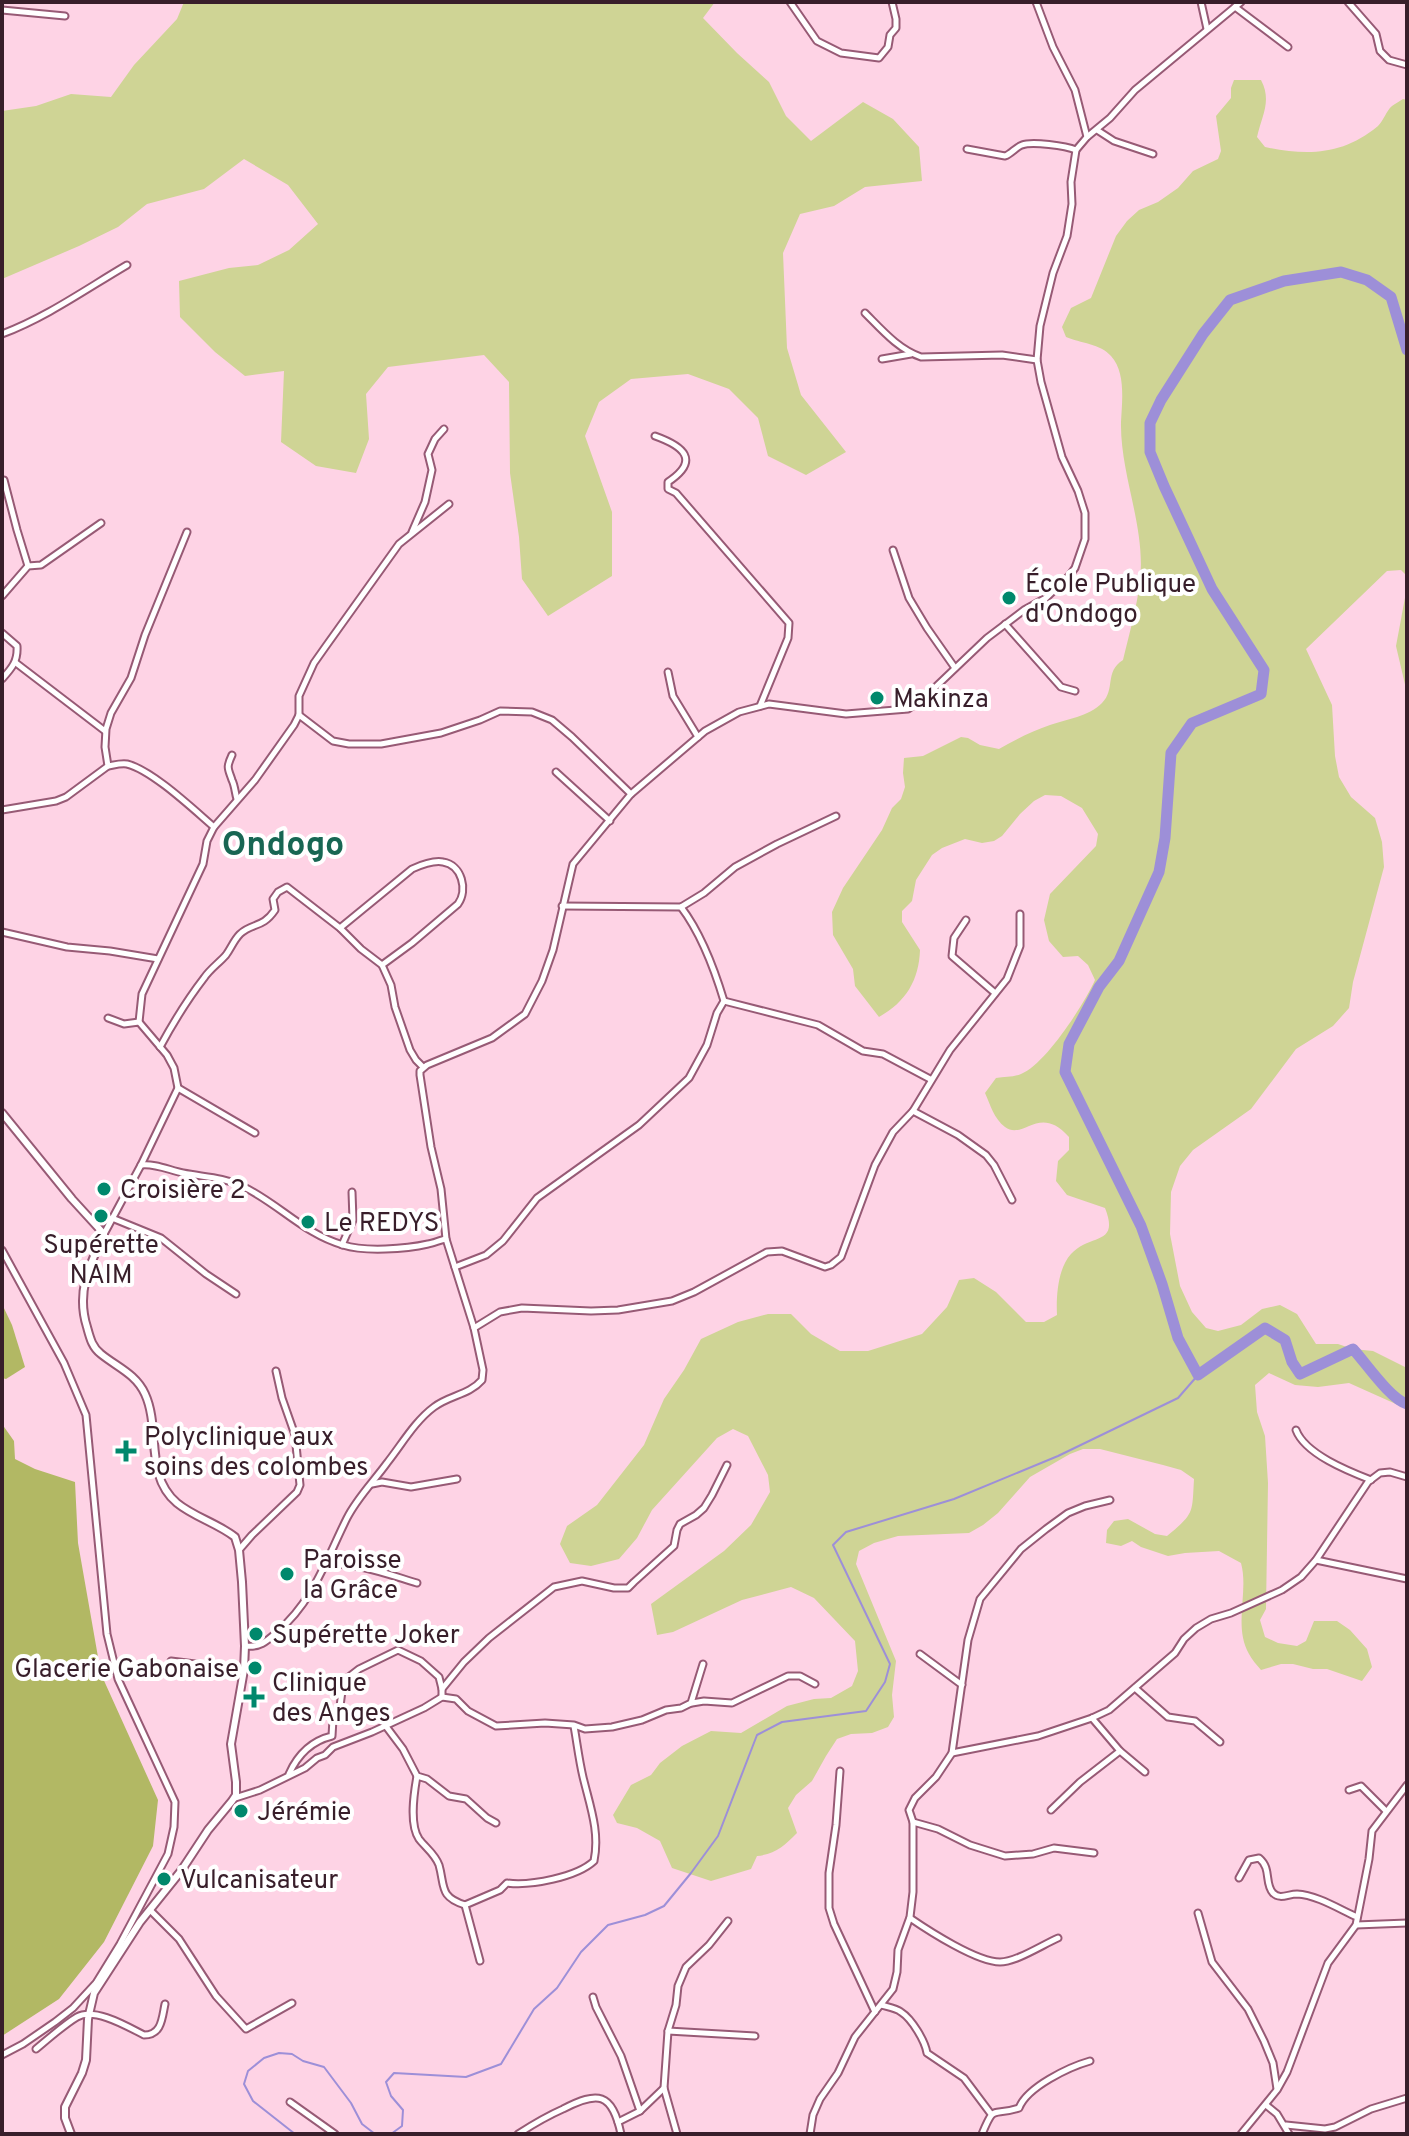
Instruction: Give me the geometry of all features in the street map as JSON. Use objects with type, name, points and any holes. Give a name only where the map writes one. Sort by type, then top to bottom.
[{"type":"street","points":[[790,2],[817,41],[841,53],[879,58],[888,47],[890,35],[896,28],[892,2]]},
{"type":"street","points":[[1036,2],[1053,47],[1075,90],[1087,137]]},
{"type":"street","points":[[1201,2],[1207,29]]},
{"type":"street","points":[[245,1646],[255,1647],[266,1642],[295,1615],[326,1564],[347,1518],[402,1441],[432,1408],[463,1394],[482,1380],[483,1370],[474,1328],[446,1239],[441,1189],[420,1075],[423,1067],[492,1038],[525,1014],[550,960],[573,864],[631,794],[719,721],[760,706],[779,704],[846,714],[902,710],[917,704],[987,638],[1041,601],[1061,585],[1075,568],[1086,522],[1083,504],[1059,448],[1037,360],[1040,326],[1055,266],[1067,236],[1076,150],[1135,90],[1241,2]]},
{"type":"street","points":[[1348,2],[1376,34],[1380,51],[1389,60],[1407,65]]},
{"type":"street","points":[[1235,7],[1288,47]]},
{"type":"street","points":[[2,10],[65,16]]},
{"type":"street","points":[[1097,130],[1114,141],[1153,154]]},
{"type":"street","points":[[967,149],[1005,156],[1022,145],[1057,145],[1076,150]]},
{"type":"street","points":[[2,334],[53,310],[127,265]]},
{"type":"street","points":[[865,313],[898,345],[921,357],[1002,355],[1037,360]]},
{"type":"street","points":[[882,359],[911,354]]},
{"type":"street","points":[[411,533],[425,502],[432,470],[428,454],[444,429]]},
{"type":"street","points":[[655,436],[676,443],[685,454],[685,465],[668,482],[668,489],[676,493],[789,623],[788,638],[760,706]]},
{"type":"street","points":[[4,480],[28,566]]},
{"type":"street","points":[[235,1798],[231,1744],[244,1670],[245,1646],[237,1540],[169,1495],[157,1470],[152,1416],[146,1395],[131,1375],[101,1354],[92,1343],[82,1298],[86,1276],[104,1234],[178,1088],[174,1068],[139,1022],[142,994],[203,864],[207,841],[214,827],[272,759],[299,715],[299,696],[314,663],[389,556],[411,533],[449,504]]},
{"type":"street","points":[[2,596],[28,566],[41,565],[101,523]]},
{"type":"street","points":[[108,766],[105,731],[111,713],[131,678],[187,532]]},
{"type":"street","points":[[893,550],[909,598],[955,668]]},
{"type":"street","points":[[1005,624],[1061,687],[1075,691]]},
{"type":"street","points":[[2,633],[17,646],[16,663],[2,679]]},
{"type":"street","points":[[16,663],[105,731]]},
{"type":"street","points":[[668,672],[673,696],[698,737]]},
{"type":"street","points":[[299,715],[333,741],[381,744],[441,733],[500,711],[532,712],[552,720],[631,794]]},
{"type":"street","points":[[232,755],[228,774],[237,799]]},
{"type":"street","points":[[2,810],[56,801],[108,766],[125,763],[161,783],[214,827]]},
{"type":"street","points":[[556,772],[610,821]]},
{"type":"street","points":[[562,906],[681,907],[704,893],[735,867],[836,816]]},
{"type":"street","points":[[340,928],[412,869],[425,863],[444,862],[453,866],[461,877],[462,898],[458,904],[382,965]]},
{"type":"street","points":[[160,1047],[173,1021],[206,975],[238,937],[270,917],[275,910],[273,899],[287,887],[382,965],[410,1050],[423,1067]]},
{"type":"street","points":[[455,1267],[486,1255],[503,1241],[537,1198],[639,1125],[689,1078],[707,1045],[724,1001],[700,940],[681,907]]},
{"type":"street","points":[[474,1328],[500,1312],[522,1308],[618,1310],[672,1301],[767,1252],[782,1251],[825,1267],[831,1265],[841,1257],[875,1165],[893,1132],[913,1111],[950,1050],[1007,979],[1020,946],[1020,914]]},
{"type":"street","points":[[966,920],[954,938],[952,956],[995,993]]},
{"type":"street","points":[[2,932],[67,947],[158,959]]},
{"type":"street","points":[[724,1001],[818,1025],[863,1051],[883,1054],[930,1079]]},
{"type":"street","points":[[717,1013],[729,1006],[744,1007]]},
{"type":"street","points":[[108,1018],[124,1024],[139,1022]]},
{"type":"street","points":[[178,1088],[255,1133]]},
{"type":"street","points":[[913,1111],[958,1135],[986,1155],[1012,1200]]},
{"type":"street","points":[[2,1113],[104,1234]]},
{"type":"street","points":[[141,1165],[215,1177],[237,1184],[314,1234],[342,1245],[358,1248],[408,1247],[446,1239]]},
{"type":"street","points":[[342,1245],[353,1220],[352,1192]]},
{"type":"street","points":[[112,1218],[161,1238],[236,1294]]},
{"type":"street","points":[[2,1250],[64,1363],[86,1415],[107,1634],[118,1679],[175,1802],[168,1854],[96,1983],[55,2022],[2,2055]]},
{"type":"street","points":[[239,1550],[297,1492],[300,1485],[295,1435],[276,1371]]},
{"type":"street","points":[[1296,1430],[1298,1438],[1306,1446],[1371,1480]]},
{"type":"street","points":[[442,1689],[489,1638],[554,1587],[582,1581],[628,1588],[674,1546],[680,1524],[704,1508],[727,1465]]},
{"type":"street","points":[[952,1753],[1038,1736],[1109,1710],[1175,1653],[1196,1628],[1282,1590],[1301,1577],[1371,1480],[1380,1473],[1390,1472],[1407,1477]]},
{"type":"street","points":[[371,1484],[382,1482],[411,1487],[457,1479]]},
{"type":"street","points":[[810,2134],[820,2099],[838,2073],[855,2037],[893,1989],[898,1950],[910,1917],[913,1892],[913,1822],[909,1810],[915,1798],[936,1777],[952,1753],[968,1640],[980,1599],[1021,1549],[1068,1513],[1110,1500]]},
{"type":"street","points":[[1316,1560],[1407,1579]]},
{"type":"street","points":[[326,1564],[362,1566],[417,1583]]},
{"type":"street","points":[[288,1774],[301,1753],[311,1744],[332,1736],[333,1719],[339,1714],[341,1683],[359,1669],[398,1650],[414,1656],[439,1677],[442,1697]]},
{"type":"street","points":[[920,1654],[962,1685]]},
{"type":"street","points":[[171,1661],[244,1670]]},
{"type":"street","points":[[691,1703],[703,1664]]},
{"type":"street","points":[[71,2134],[65,2107],[86,2060],[89,2014],[98,1987],[140,1922],[235,1798],[254,1793],[305,1768],[333,1747],[424,1708],[442,1697],[456,1699],[468,1711],[496,1726],[526,1723],[574,1725],[585,1729],[642,1720],[691,1703],[732,1703],[788,1676],[800,1676],[815,1684]]},
{"type":"street","points":[[1135,1688],[1168,1717],[1195,1721],[1220,1742]]},
{"type":"street","points":[[1092,1718],[1120,1751],[1145,1772]]},
{"type":"street","points":[[385,1725],[403,1749],[417,1776],[413,1801],[415,1831],[439,1865],[446,1894],[465,1905],[500,1890],[507,1883],[541,1882],[578,1870],[594,1861],[596,1825],[574,1725]]},
{"type":"street","points":[[1051,1810],[1080,1782],[1120,1751]]},
{"type":"street","points":[[840,1771],[829,1873],[829,1908],[875,2012]]},
{"type":"street","points":[[417,1776],[427,1779],[449,1796],[466,1799],[496,1823]]},
{"type":"street","points":[[1241,2134],[1266,2105],[1287,2072],[1328,1963],[1356,1925],[1372,1831],[1407,1785]]},
{"type":"street","points":[[1349,1790],[1361,1786],[1386,1811]]},
{"type":"street","points":[[913,1822],[1005,1856],[1033,1854],[1054,1848],[1094,1853]]},
{"type":"street","points":[[1239,1878],[1249,1860],[1259,1858],[1264,1863],[1270,1888],[1276,1895],[1312,1897],[1357,1917]]},
{"type":"street","points":[[465,1905],[480,1961]]},
{"type":"street","points":[[150,1910],[179,1939],[216,1996],[246,2029],[292,2003]]},
{"type":"street","points":[[1198,1913],[1212,1962],[1248,2009],[1264,2041],[1273,2063],[1277,2090]]},
{"type":"street","points":[[910,1917],[960,1948],[999,1962],[1012,1960],[1058,1938]]},
{"type":"street","points":[[677,2134],[664,2088],[668,2031],[678,1986],[686,1967],[728,1921]]},
{"type":"street","points":[[1356,1925],[1407,1923]]},
{"type":"street","points":[[593,1997],[621,2056],[640,2111]]},
{"type":"street","points":[[36,2049],[78,2016],[89,2014],[101,2015],[144,2035],[152,2035],[160,2029],[165,2004]]},
{"type":"street","points":[[881,2005],[905,2014],[925,2041],[927,2053],[964,2078],[991,2114]]},
{"type":"street","points":[[668,2031],[755,2036]]},
{"type":"street","points":[[982,2134],[991,2114],[1019,2108],[1029,2094],[1047,2081],[1090,2061]]},
{"type":"street","points":[[618,2122],[640,2111],[664,2088]]},
{"type":"street","points":[[518,2134],[572,2104],[595,2097],[613,2109],[621,2134]]},
{"type":"street","points":[[1286,2125],[1325,2129],[1335,2127],[1371,2109],[1407,2098]]},
{"type":"street","points":[[290,2102],[335,2134]]},
{"type":"street","points":[[1266,2105],[1286,2125],[1289,2134]]},
{"type":"green space","points":[[184,2],[715,2],[703,18],[769,82],[786,116],[811,141],[863,102],[893,119],[919,147],[922,181],[865,187],[834,206],[800,214],[783,253],[787,348],[801,395],[846,452],[806,475],[768,456],[758,418],[729,389],[688,374],[631,379],[599,402],[585,436],[612,512],[612,576],[548,616],[522,579],[510,473],[509,382],[484,355],[388,367],[366,394],[369,439],[356,473],[316,466],[281,442],[284,371],[245,376],[180,317],[179,281],[229,268],[258,265],[289,250],[318,224],[288,185],[244,159],[204,189],[147,204],[118,227],[2,279],[2,111],[36,106],[71,94],[111,97],[134,65],[177,19]]},
{"type":"green space","points":[[1234,80],[1261,80],[1266,101],[1257,137],[1265,147],[1296,152],[1324,151],[1352,143],[1378,126],[1392,106],[1403,99],[1407,100],[1407,576],[1401,570],[1387,571],[1306,649],[1332,705],[1339,777],[1351,797],[1375,818],[1382,842],[1384,867],[1349,1008],[1333,1026],[1296,1049],[1251,1109],[1193,1150],[1180,1166],[1171,1192],[1170,1234],[1180,1286],[1192,1312],[1206,1328],[1218,1331],[1241,1325],[1262,1309],[1280,1305],[1297,1314],[1316,1344],[1338,1344],[1373,1351],[1407,1368],[1407,1409],[1349,1383],[1318,1387],[1295,1385],[1269,1373],[1255,1385],[1257,1412],[1265,1436],[1268,1483],[1266,1609],[1260,1620],[1265,1637],[1297,1646],[1306,1641],[1314,1621],[1337,1621],[1367,1649],[1372,1667],[1362,1681],[1327,1669],[1293,1664],[1261,1670],[1244,1643],[1241,1563],[1219,1551],[1168,1556],[1132,1541],[1121,1546],[1106,1543],[1107,1530],[1114,1521],[1128,1519],[1155,1534],[1167,1536],[1190,1512],[1194,1479],[1181,1470],[1163,1465],[1100,1449],[1083,1449],[1030,1477],[998,1513],[969,1533],[898,1536],[859,1551],[856,1564],[896,1661],[892,1695],[894,1717],[888,1727],[837,1739],[812,1781],[796,1795],[788,1808],[797,1833],[788,1842],[775,1851],[757,1856],[751,1869],[711,1881],[672,1868],[660,1841],[637,1828],[617,1823],[613,1815],[631,1785],[651,1775],[660,1763],[682,1746],[711,1731],[741,1733],[787,1706],[831,1698],[852,1686],[858,1671],[855,1641],[814,1598],[791,1587],[742,1600],[673,1632],[657,1635],[651,1604],[724,1551],[751,1525],[770,1492],[768,1475],[748,1436],[733,1429],[717,1438],[652,1510],[637,1538],[619,1559],[591,1566],[570,1563],[560,1544],[567,1526],[597,1505],[644,1445],[664,1399],[701,1339],[738,1322],[768,1314],[791,1314],[811,1334],[840,1351],[868,1351],[922,1334],[947,1307],[959,1280],[974,1278],[996,1292],[1026,1322],[1044,1322],[1057,1315],[1059,1283],[1063,1267],[1071,1254],[1106,1234],[1109,1228],[1105,1208],[1067,1195],[1056,1181],[1058,1161],[1069,1150],[1069,1137],[1049,1123],[1019,1130],[1005,1127],[995,1116],[985,1093],[996,1078],[1021,1074],[1042,1058],[1073,1018],[1095,980],[1088,965],[1078,956],[1063,957],[1049,941],[1044,920],[1050,894],[1096,846],[1098,834],[1082,808],[1061,796],[1045,795],[1034,801],[994,841],[982,843],[965,839],[932,855],[916,880],[912,901],[902,911],[902,922],[920,950],[917,971],[904,997],[879,1017],[855,986],[853,969],[833,935],[832,912],[843,888],[882,830],[892,808],[901,799],[905,787],[904,758],[923,756],[961,737],[999,749],[1037,730],[1090,712],[1102,703],[1109,692],[1114,670],[1123,660],[1135,611],[1141,561],[1124,462],[1121,379],[1116,363],[1107,352],[1066,337],[1062,327],[1071,308],[1091,298],[1116,236],[1127,221],[1139,210],[1178,188],[1193,171],[1218,159],[1221,151],[1216,116],[1231,98]]},
{"type":"green space","points":[[1407,587],[1407,693],[1396,646]]},
{"type":"green space","points":[[2,1304],[25,1367],[6,1379],[2,1378]]},
{"type":"green space","points":[[2,1424],[14,1441],[15,1459],[75,1482],[78,1543],[101,1674],[158,1800],[153,1846],[104,1942],[59,1999],[2,2036]]},
{"type":"waterway","points":[[1407,350],[1391,297],[1367,280],[1341,272],[1284,281],[1230,300],[1203,334],[1150,423],[1150,452],[1164,486],[1212,589],[1264,670],[1261,694],[1192,723],[1171,753],[1165,838],[1159,872],[1119,961],[1099,987],[1069,1044],[1065,1072],[1141,1226],[1178,1338],[1198,1375],[1265,1328],[1285,1340],[1292,1362],[1300,1374],[1353,1349],[1386,1388],[1407,1404]]},
{"type":"waterway","points":[[391,2134],[402,2126],[403,2110],[391,2096],[386,2082],[394,2073],[466,2077],[501,2064],[534,2009],[557,1988],[581,1952],[608,1925],[645,1915],[664,1906],[718,1836],[757,1735],[782,1722],[866,1711],[885,1682],[890,1664],[833,1545],[846,1532],[954,1499],[1058,1456],[1178,1398],[1198,1375]]},
{"type":"waterway","points":[[295,2134],[253,2101],[244,2084],[248,2071],[264,2058],[279,2053],[292,2054],[324,2067],[351,2103],[362,2124],[375,2134]]},
{"type":"place","name":"École Publique d'Ondogo","points":[[1009,598]]},
{"type":"place","name":"Makinza","points":[[877,698]]},
{"type":"place","name":"Croisière 2","points":[[104,1189]]},
{"type":"place","name":"Supérette NAIM","points":[[101,1216]]},
{"type":"place","name":"Le REDYS","points":[[308,1222]]},
{"type":"place","name":"Polyclinique aux soins des colombes","points":[[126,1451]]},
{"type":"place","name":"Paroisse la Grâce","points":[[287,1574]]},
{"type":"place","name":"Supérette Joker","points":[[256,1634]]},
{"type":"place","name":"Glacerie Gabonaise","points":[[255,1668]]},
{"type":"place","name":"Clinique des Anges","points":[[254,1697]]},
{"type":"place","name":"Jérémie","points":[[241,1811]]},
{"type":"place","name":"Vulcanisateur","points":[[164,1879]]},
{"type":"district","name":"Ondogo","points":[[283,843]]}]
